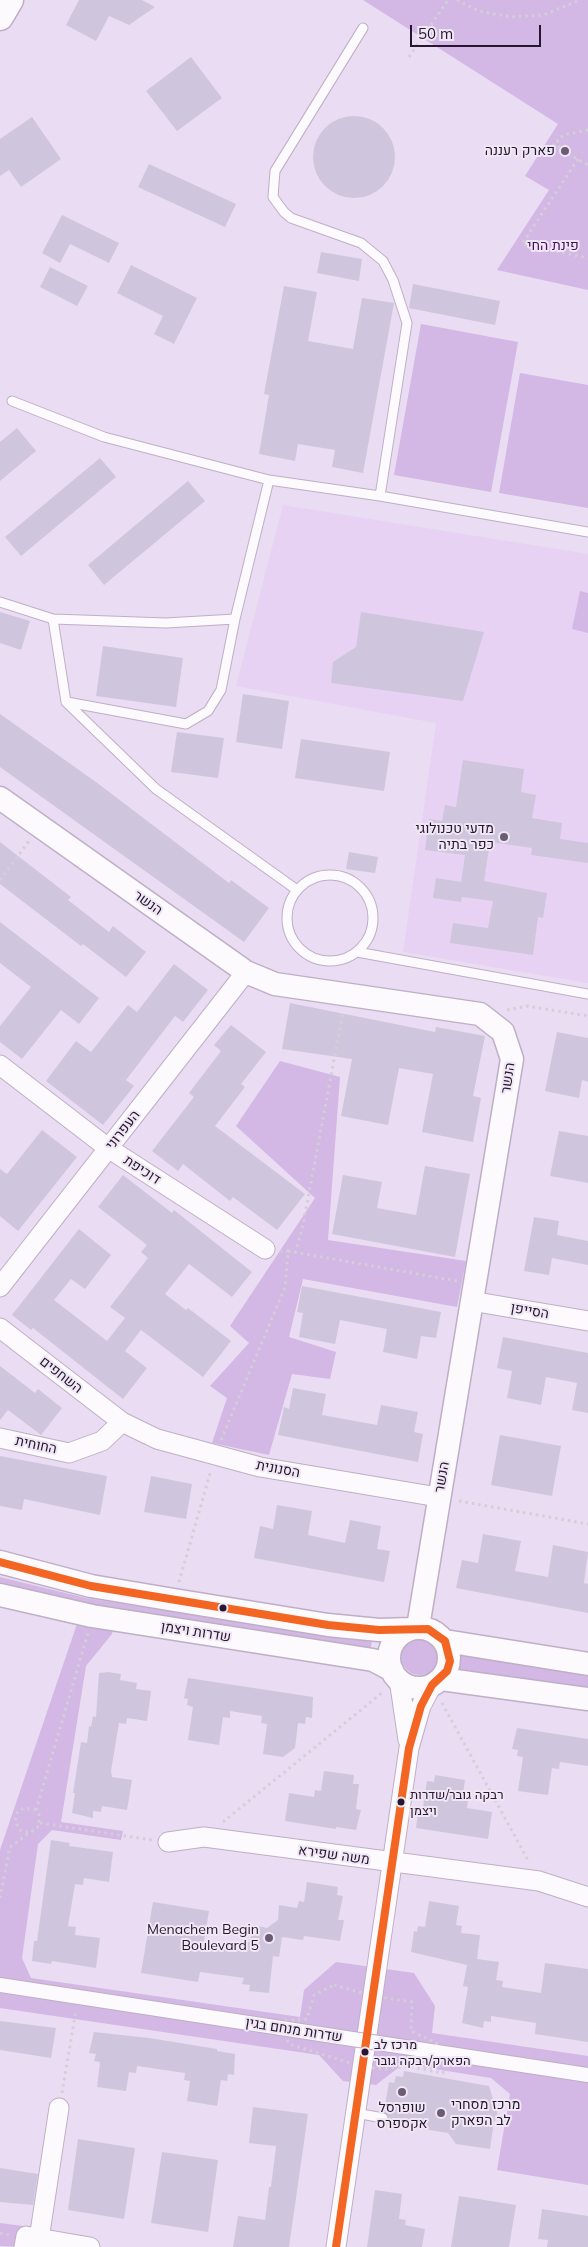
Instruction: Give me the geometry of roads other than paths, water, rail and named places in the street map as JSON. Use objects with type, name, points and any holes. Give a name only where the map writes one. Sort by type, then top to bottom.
[{"type":"main road","points":[[0,17],[10,0]]},
{"type":"street","name":"הנשר","points":[[0,798],[246,972],[275,984],[480,1014],[503,1032],[512,1059],[414,1628]]},
{"type":"street","name":"העפרוני","points":[[0,1287],[246,972]]},
{"type":"street","name":"דוכיפת","points":[[0,1065],[108,1148],[265,1249]]},
{"type":"street","name":"הסייפן","points":[[473,1293],[588,1321]]},
{"type":"street","name":"השחפים","points":[[0,1328],[122,1422]]},
{"type":"street","name":"הסנונית","points":[[122,1422],[158,1439],[260,1467],[438,1497]]},
{"type":"street","name":"החוחית","points":[[0,1438],[69,1453],[102,1441],[122,1422]]},
{"type":"street","name":"שדרות ויצמן","points":[[0,1562],[91,1586],[328,1625],[379,1630],[414,1628]]},
{"type":"street","name":"שדרות ויצמן","points":[[0,1596],[92,1616],[372,1660],[395,1674]]},
{"type":"street","points":[[410,1748],[389,1654],[396,1638],[414,1628],[428,1629],[445,1641],[588,1664]]},
{"type":"street","points":[[336,2247],[410,1748],[421,1706],[447,1671],[450,1661],[449,1650],[445,1641]]},
{"type":"street","points":[[395,1674],[412,1687],[422,1688],[437,1682],[588,1699]]},
{"type":"street","name":"משה שפירא","points":[[168,1842],[204,1837],[539,1881],[588,1897]]},
{"type":"street","name":"שדרות מנחם בגין","points":[[0,1985],[588,2075]]},
{"type":"street","points":[[59,2108],[30,2241],[90,2247]]},
{"type":"lane","points":[[363,28],[275,170],[273,197],[291,218],[362,243],[383,261],[393,280],[407,323],[380,496]]},
{"type":"lane","points":[[12,401],[104,437],[269,480],[380,496],[588,532]]},
{"type":"lane","points":[[66,702],[186,724],[208,711],[221,690],[235,619],[269,480]]},
{"type":"lane","points":[[0,602],[53,619],[166,623],[235,619]]},
{"type":"lane","points":[[53,619],[66,702],[156,789],[296,890]]},
{"type":"lane","points":[[321,875],[336,875],[350,879],[370,899],[374,913],[373,928],[367,941],[357,952],[345,959],[331,961],[317,959],[304,953],[294,942],[288,930],[286,916],[289,902],[296,890],[308,880],[321,875]]},
{"type":"lane","points":[[357,952],[588,994]]},
{"type":"lane","points":[[356,2113],[383,2118]]},
{"type":"place","name":"פארק רעננה","points":[[565,151]]},
{"type":"place","name":"מדעי טכנולוגי כפר בתיה","points":[[504,837]]},
{"type":"place","name":"רבקה גובר/שדרות ויצמן","points":[[401,1802]]},
{"type":"place","name":"Menachem Begin Boulevard 5","points":[[269,1938]]},
{"type":"place","name":"מרכז לב הפארק/רבקה גובר","points":[[365,2052]]},
{"type":"place","name":"שופרסל אקספרס","points":[[402,2092]]},
{"type":"place","name":"מרכז מסחרי לב הפארק","points":[[441,2113]]},
{"type":"park label","name":"פינת החי","points":[[553,246]]}]
